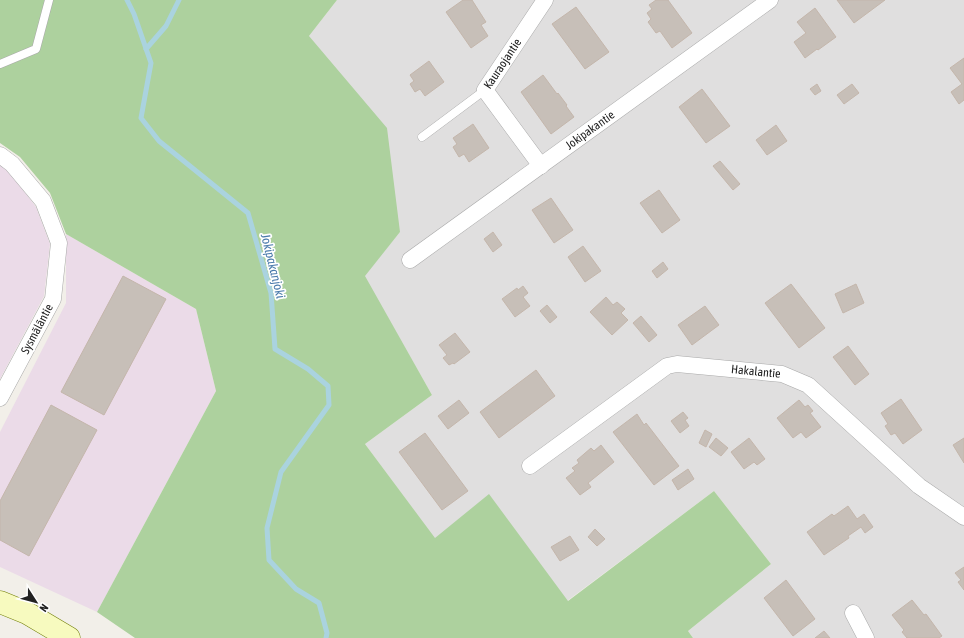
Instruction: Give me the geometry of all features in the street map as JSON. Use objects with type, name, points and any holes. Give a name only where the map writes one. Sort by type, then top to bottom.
[{"type":"main road","points":[[0,602],[27,613],[69,638]]},
{"type":"street","name":"Kauraojantie","points":[[541,166],[486,90],[545,0]]},
{"type":"street","name":"Jokipakantie","points":[[410,260],[770,0]]},
{"type":"street","name":"Sysmäläntie","points":[[0,155],[12,164],[43,201],[58,243],[53,299],[0,398]]},
{"type":"street","name":"Hakalantie","points":[[530,466],[667,366],[677,364],[782,374],[808,385],[919,486],[964,517]]},
{"type":"street","points":[[853,613],[866,638]]},
{"type":"lane","points":[[0,64],[36,49],[49,0]]},
{"type":"lane","points":[[422,137],[486,90]]},
{"type":"shaded area","points":[[337,0],[964,0],[964,638],[693,638],[688,631],[771,564],[714,491],[567,601],[489,495],[435,539],[365,444],[432,395],[364,276],[400,232],[309,36]]},
{"type":"shaded area","points":[[0,165],[8,170],[36,207],[50,244],[44,296],[0,379]]},
{"type":"shaded area","points":[[66,234],[196,309],[216,391],[97,612],[0,567],[0,432],[66,303]]},
{"type":"green space","points":[[0,0],[337,0],[309,36],[387,128],[400,232],[365,276],[432,395],[365,444],[435,538],[489,494],[568,601],[714,491],[771,564],[688,631],[693,638],[135,638],[97,612],[216,391],[196,309],[66,234],[50,193],[20,157],[0,143]]},
{"type":"building","points":[[463,0],[472,0],[486,22],[481,25],[488,36],[471,48],[446,12]]},
{"type":"building","points":[[656,0],[668,0],[692,33],[672,48],[660,31],[656,33],[648,22],[651,19],[647,13],[652,9],[649,5]]},
{"type":"building","points":[[837,0],[885,0],[854,23]]},
{"type":"building","points":[[576,7],[609,52],[585,69],[552,24]]},
{"type":"building","points":[[815,8],[836,37],[805,58],[794,42],[806,33],[797,22]]},
{"type":"building","points":[[964,58],[964,100],[959,104],[951,92],[962,84],[950,68]]},
{"type":"building","points":[[429,61],[444,82],[425,96],[420,89],[415,92],[410,84],[414,81],[410,75]]},
{"type":"building","points":[[543,75],[567,105],[566,106],[574,117],[551,134],[521,92]]},
{"type":"building","points":[[817,84],[821,91],[815,95],[810,89]]},
{"type":"building","points":[[852,84],[859,93],[844,104],[837,95]]},
{"type":"building","points":[[702,89],[730,126],[706,143],[679,107]]},
{"type":"building","points":[[473,124],[489,148],[469,162],[464,154],[459,157],[453,147],[457,144],[453,138]]},
{"type":"building","points":[[776,125],[787,141],[767,155],[756,140]]},
{"type":"building","points":[[720,161],[740,184],[733,190],[713,166]]},
{"type":"building","points":[[659,190],[680,220],[662,233],[640,203]]},
{"type":"building","points":[[551,198],[573,230],[554,243],[532,210]]},
{"type":"building","points":[[493,232],[502,245],[493,252],[484,239]]},
{"type":"building","points":[[583,246],[601,271],[585,282],[568,257]]},
{"type":"building","points":[[663,262],[668,269],[657,278],[652,271]]},
{"type":"building","points":[[123,276],[166,299],[104,415],[61,392]]},
{"type":"building","points":[[791,284],[825,328],[799,348],[765,303]]},
{"type":"building","points":[[856,284],[864,303],[843,313],[835,294]]},
{"type":"building","points":[[523,286],[528,293],[523,297],[530,306],[515,317],[502,299],[517,288],[518,290]]},
{"type":"building","points":[[606,297],[613,305],[617,302],[625,309],[621,313],[628,320],[612,335],[590,312]]},
{"type":"building","points":[[547,305],[557,317],[550,323],[540,311]]},
{"type":"building","points":[[705,306],[719,325],[692,345],[678,325]]},
{"type":"building","points":[[641,316],[657,335],[649,342],[633,323]]},
{"type":"building","points":[[455,333],[470,352],[454,364],[449,365],[443,358],[447,355],[439,345]]},
{"type":"building","points":[[848,346],[869,374],[855,385],[833,357]]},
{"type":"building","points":[[536,370],[555,396],[499,438],[480,412]]},
{"type":"building","points":[[901,399],[922,430],[903,444],[895,433],[891,435],[885,426],[888,424],[881,413]]},
{"type":"building","points":[[459,400],[469,413],[448,429],[438,416]]},
{"type":"building","points":[[799,400],[805,407],[808,405],[813,411],[810,413],[821,427],[806,438],[801,432],[793,438],[777,418]]},
{"type":"building","points":[[51,405],[97,430],[29,556],[0,540],[0,501]]},
{"type":"building","points":[[683,412],[688,418],[685,420],[689,426],[680,433],[671,421]]},
{"type":"building","points":[[637,414],[644,425],[646,423],[679,466],[654,485],[613,432]]},
{"type":"building","points":[[705,430],[712,434],[706,447],[699,443]]},
{"type":"building","points":[[425,433],[468,491],[442,510],[399,452]]},
{"type":"building","points":[[716,438],[728,448],[721,456],[709,447]]},
{"type":"building","points":[[749,438],[765,459],[757,465],[754,462],[744,469],[731,452]]},
{"type":"building","points":[[964,438],[964,463],[953,445]]},
{"type":"building","points":[[601,445],[614,462],[588,483],[591,487],[580,495],[566,478],[575,471],[572,468],[579,463],[577,460],[591,448],[594,451]]},
{"type":"building","points":[[688,469],[694,479],[678,490],[672,480]]},
{"type":"building","points":[[848,506],[857,519],[864,514],[873,527],[865,533],[861,527],[848,536],[849,538],[824,555],[807,532],[832,514],[834,516]]},
{"type":"building","points":[[595,529],[605,539],[597,546],[588,537]]},
{"type":"building","points":[[570,536],[579,550],[560,561],[551,547]]},
{"type":"building","points":[[964,567],[964,590],[958,582],[961,580],[955,573]]},
{"type":"building","points":[[786,580],[815,619],[793,636],[764,598]]},
{"type":"building","points":[[912,600],[924,615],[926,614],[942,636],[939,638],[907,638],[902,632],[904,630],[892,615]]},
{"type":"building","points":[[824,631],[830,638],[815,638]]},
{"type":"waterway","name":"Jokipakanjoki","points":[[127,0],[134,14],[151,63],[141,118],[159,141],[248,213],[271,293],[275,349],[308,369],[328,386],[329,405],[281,472],[267,528],[269,560],[296,589],[319,603],[327,633],[326,638]]},
{"type":"waterway","points":[[146,49],[166,26],[179,0]]}]
